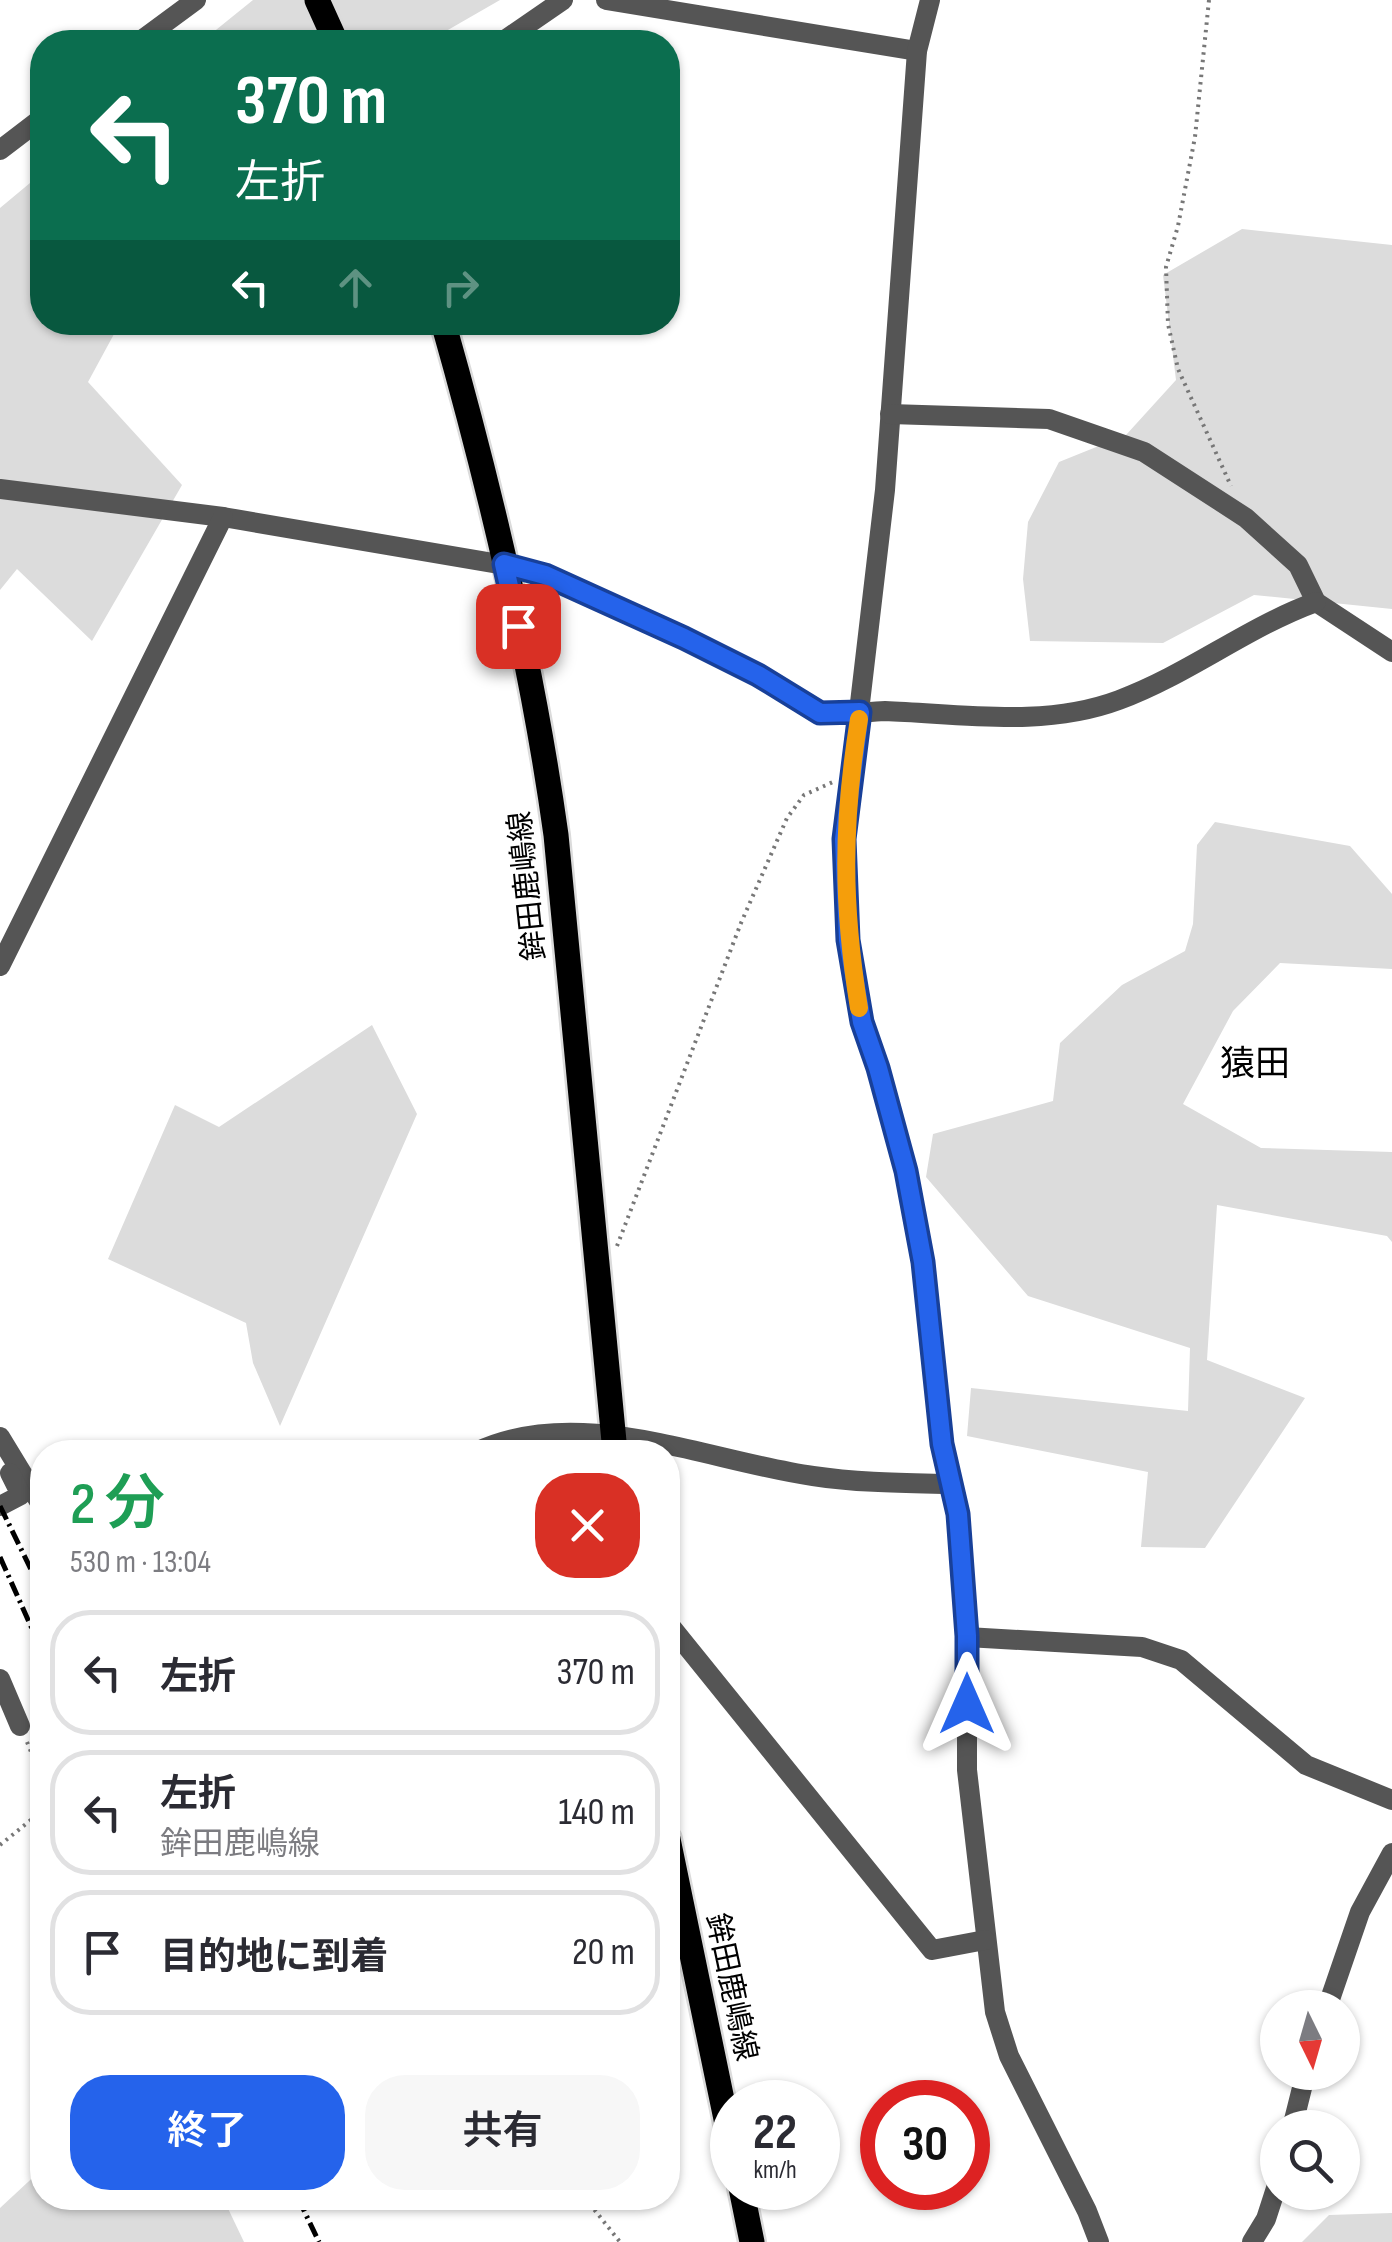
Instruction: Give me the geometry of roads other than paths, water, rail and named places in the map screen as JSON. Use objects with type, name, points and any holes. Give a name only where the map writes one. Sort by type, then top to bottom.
[{"type":"main road","points":[[317,0],[331,30]]},
{"type":"main road","name":"鉾田鹿嶋線","points":[[446,335],[538,713],[556,835],[614,1440]]},
{"type":"main road","name":"鉾田鹿嶋線","points":[[680,1897],[718,2080]]},
{"type":"main road","points":[[745,2210],[752,2242]]},
{"type":"street","points":[[155,30],[196,0]]},
{"type":"street","points":[[519,30],[563,0]]},
{"type":"street","points":[[606,0],[917,51]]},
{"type":"street","points":[[930,0],[917,51],[890,414],[844,839],[848,940],[862,1022],[910,1189],[923,1262],[942,1444],[958,1514],[967,1636],[967,1770],[995,2012],[1009,2056],[1087,2210],[1099,2242]]},
{"type":"street","points":[[0,150],[30,127]]},
{"type":"street","points":[[890,414],[1049,419],[1144,452],[1232,508],[1279,544],[1298,565],[1316,602],[1392,652]]},
{"type":"street","points":[[0,489],[223,517],[504,564],[545,575],[758,675],[820,713],[990,719],[1085,710],[1173,677],[1276,616],[1316,602]]},
{"type":"street","points":[[0,966],[223,517]]},
{"type":"street","points":[[538,1440],[561,1431],[595,1440]]},
{"type":"street","points":[[0,1437],[30,1486]]},
{"type":"street","points":[[0,1455],[21,1495],[0,1506]]},
{"type":"street","points":[[680,1455],[859,1482],[951,1484]]},
{"type":"street","points":[[967,1636],[1142,1647],[1181,1660],[1306,1765],[1392,1800]]},
{"type":"street","points":[[680,1638],[932,1950],[985,1940]]},
{"type":"street","points":[[0,1679],[20,1726]]},
{"type":"street","points":[[1333,1990],[1360,1912],[1392,1853]]},
{"type":"street","points":[[1252,2242],[1269,2210]]},
{"type":"railway","points":[[0,1506],[30,1567]]},
{"type":"railway","points":[[0,1557],[30,1624]]},
{"type":"railway","points":[[304,2210],[319,2242]]},
{"type":"district","name":"猿田","points":[[1255,1063]]}]
